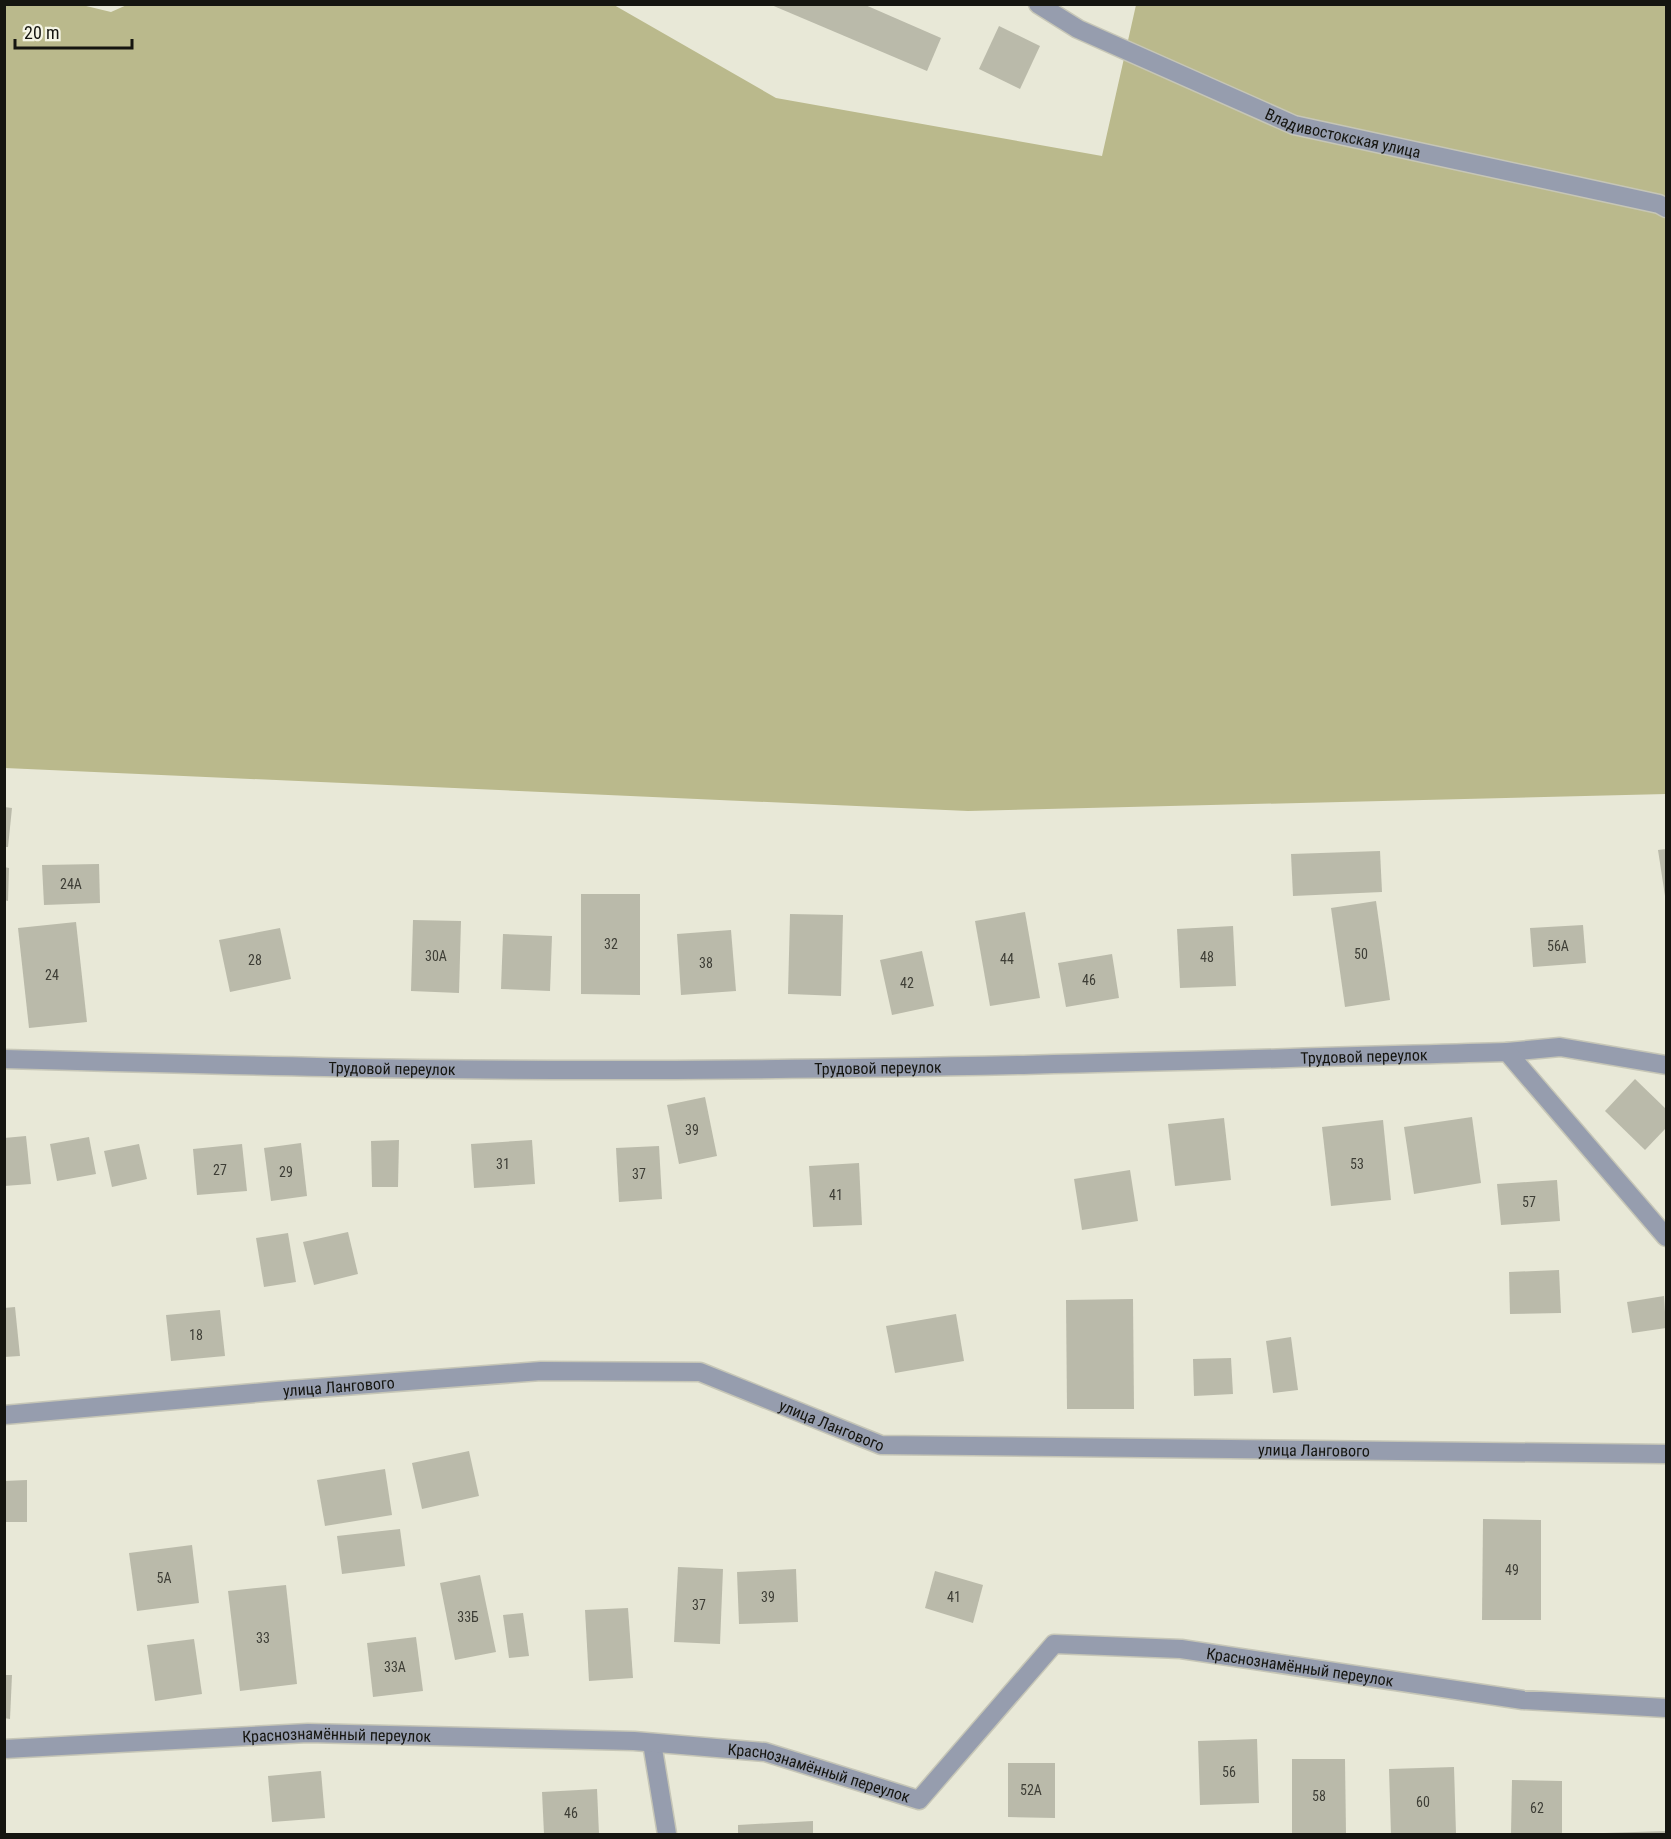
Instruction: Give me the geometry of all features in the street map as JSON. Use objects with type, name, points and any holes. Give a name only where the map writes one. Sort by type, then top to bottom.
[{"type":"street","name":"Владивостокская улица","points":[[1038,4],[1078,28],[1294,125],[1659,204],[1666,208]]},
{"type":"street","name":"Трудовой переулок","points":[[4,1059],[397,1068],[645,1070],[1028,1065],[1508,1052],[1560,1047],[1666,1065]]},
{"type":"street","points":[[1508,1052],[1666,1237]]},
{"type":"street","name":"улица Лангового","points":[[4,1415],[541,1371],[700,1372],[880,1445],[1666,1454]]},
{"type":"street","name":"Краснознамённый переулок","points":[[4,1749],[308,1732],[652,1743],[765,1752],[919,1800],[1054,1644],[1181,1649],[1523,1700],[1666,1708]]},
{"type":"street","points":[[652,1743],[667,1834]]},
{"type":"shaded area","points":[[129,4],[614,5],[776,98],[1102,156],[1136,5],[1666,5],[1666,794],[968,811],[5,768],[5,5],[82,5],[111,12]]},
{"type":"building","points":[[769,4],[863,4],[941,38],[927,71]]},
{"type":"building","points":[[999,26],[1040,46],[1020,89],[979,69]]},
{"type":"building","points":[[4,807],[12,808],[8,847],[4,847]]},
{"type":"building","points":[[1666,849],[1666,896],[1665,896],[1658,850]]},
{"type":"building","points":[[1380,851],[1382,892],[1293,896],[1291,854]]},
{"type":"building","points":[[99,864],[100,903],[44,905],[42,865]]},
{"type":"building","points":[[4,867],[9,868],[8,901],[4,900]]},
{"type":"building","points":[[581,894],[640,894],[640,995],[581,994]]},
{"type":"building","points":[[1376,901],[1390,1000],[1345,1007],[1331,908]]},
{"type":"building","points":[[1025,912],[1040,998],[990,1006],[975,921]]},
{"type":"building","points":[[790,914],[843,915],[841,996],[788,994]]},
{"type":"building","points":[[413,920],[461,921],[459,993],[411,991]]},
{"type":"building","points":[[76,922],[87,1022],[29,1028],[18,928]]},
{"type":"building","points":[[1583,925],[1586,963],[1533,967],[1530,928]]},
{"type":"building","points":[[1233,926],[1236,986],[1180,988],[1177,929]]},
{"type":"building","points":[[280,928],[291,979],[230,992],[219,940]]},
{"type":"building","points":[[731,930],[736,991],[681,995],[677,934]]},
{"type":"building","points":[[503,934],[552,936],[550,991],[501,989]]},
{"type":"building","points":[[922,951],[934,1006],[892,1015],[880,960]]},
{"type":"building","points":[[1112,954],[1119,998],[1066,1007],[1058,963]]},
{"type":"building","points":[[1635,1079],[1666,1109],[1666,1128],[1645,1150],[1605,1111]]},
{"type":"building","points":[[705,1097],[717,1156],[679,1164],[667,1105]]},
{"type":"building","points":[[1472,1117],[1481,1183],[1414,1194],[1404,1127]]},
{"type":"building","points":[[1224,1118],[1231,1180],[1175,1186],[1168,1124]]},
{"type":"building","points":[[1383,1120],[1391,1200],[1331,1206],[1322,1127]]},
{"type":"building","points":[[26,1136],[31,1184],[4,1186],[4,1138]]},
{"type":"building","points":[[89,1137],[96,1174],[57,1181],[50,1144]]},
{"type":"building","points":[[399,1140],[398,1187],[372,1187],[371,1141]]},
{"type":"building","points":[[532,1140],[535,1184],[474,1188],[471,1144]]},
{"type":"building","points":[[301,1143],[307,1196],[271,1201],[264,1148]]},
{"type":"building","points":[[139,1144],[147,1179],[112,1187],[104,1151]]},
{"type":"building","points":[[242,1144],[247,1191],[197,1195],[193,1149]]},
{"type":"building","points":[[659,1146],[662,1199],[619,1202],[616,1148]]},
{"type":"building","points":[[859,1163],[862,1225],[813,1227],[809,1166]]},
{"type":"building","points":[[1130,1170],[1138,1221],[1082,1230],[1074,1179]]},
{"type":"building","points":[[1557,1180],[1560,1221],[1501,1225],[1497,1184]]},
{"type":"building","points":[[348,1232],[358,1274],[314,1285],[303,1242]]},
{"type":"building","points":[[288,1233],[296,1282],[264,1287],[256,1238]]},
{"type":"building","points":[[1559,1270],[1561,1313],[1510,1314],[1509,1272]]},
{"type":"building","points":[[1664,1296],[1666,1328],[1632,1333],[1627,1302]]},
{"type":"building","points":[[1133,1299],[1134,1409],[1067,1409],[1066,1300]]},
{"type":"building","points":[[15,1307],[20,1356],[4,1357],[4,1308]]},
{"type":"building","points":[[220,1310],[225,1356],[171,1361],[166,1315]]},
{"type":"building","points":[[956,1314],[964,1361],[895,1373],[886,1326]]},
{"type":"building","points":[[1291,1337],[1298,1390],[1273,1393],[1266,1341]]},
{"type":"building","points":[[1231,1358],[1233,1394],[1194,1396],[1193,1359]]},
{"type":"building","points":[[469,1451],[479,1496],[422,1509],[412,1463]]},
{"type":"building","points":[[385,1469],[392,1515],[325,1526],[317,1480]]},
{"type":"building","points":[[27,1480],[27,1522],[4,1522],[4,1481]]},
{"type":"building","points":[[1483,1519],[1541,1520],[1541,1620],[1482,1620]]},
{"type":"building","points":[[400,1529],[405,1566],[342,1574],[337,1536]]},
{"type":"building","points":[[192,1545],[199,1603],[137,1611],[129,1553]]},
{"type":"building","points":[[678,1567],[723,1569],[720,1644],[674,1642]]},
{"type":"building","points":[[796,1569],[798,1622],[739,1624],[737,1572]]},
{"type":"building","points":[[935,1571],[983,1585],[973,1623],[925,1608]]},
{"type":"building","points":[[480,1575],[496,1652],[455,1660],[440,1583]]},
{"type":"building","points":[[286,1585],[297,1684],[240,1691],[228,1591]]},
{"type":"building","points":[[628,1608],[633,1678],[589,1681],[585,1610]]},
{"type":"building","points":[[523,1613],[529,1656],[509,1658],[503,1615]]},
{"type":"building","points":[[416,1637],[423,1691],[373,1697],[367,1643]]},
{"type":"building","points":[[194,1639],[202,1694],[155,1701],[147,1645]]},
{"type":"building","points":[[4,1675],[12,1675],[10,1719],[4,1718]]},
{"type":"building","points":[[1257,1739],[1259,1803],[1200,1805],[1198,1741]]},
{"type":"building","points":[[1292,1759],[1345,1759],[1346,1834],[1292,1834]]},
{"type":"building","points":[[1008,1763],[1055,1763],[1055,1818],[1008,1817]]},
{"type":"building","points":[[1454,1767],[1456,1834],[1391,1834],[1389,1769]]},
{"type":"building","points":[[321,1771],[325,1818],[272,1822],[268,1776]]},
{"type":"building","points":[[1512,1780],[1562,1781],[1562,1834],[1511,1834]]},
{"type":"building","points":[[597,1789],[599,1834],[544,1834],[542,1792]]},
{"type":"building","points":[[813,1821],[813,1834],[738,1834],[738,1825]]},
{"type":"building","points":[[1666,1831],[1666,1834],[1604,1834],[1604,1833]]}]
